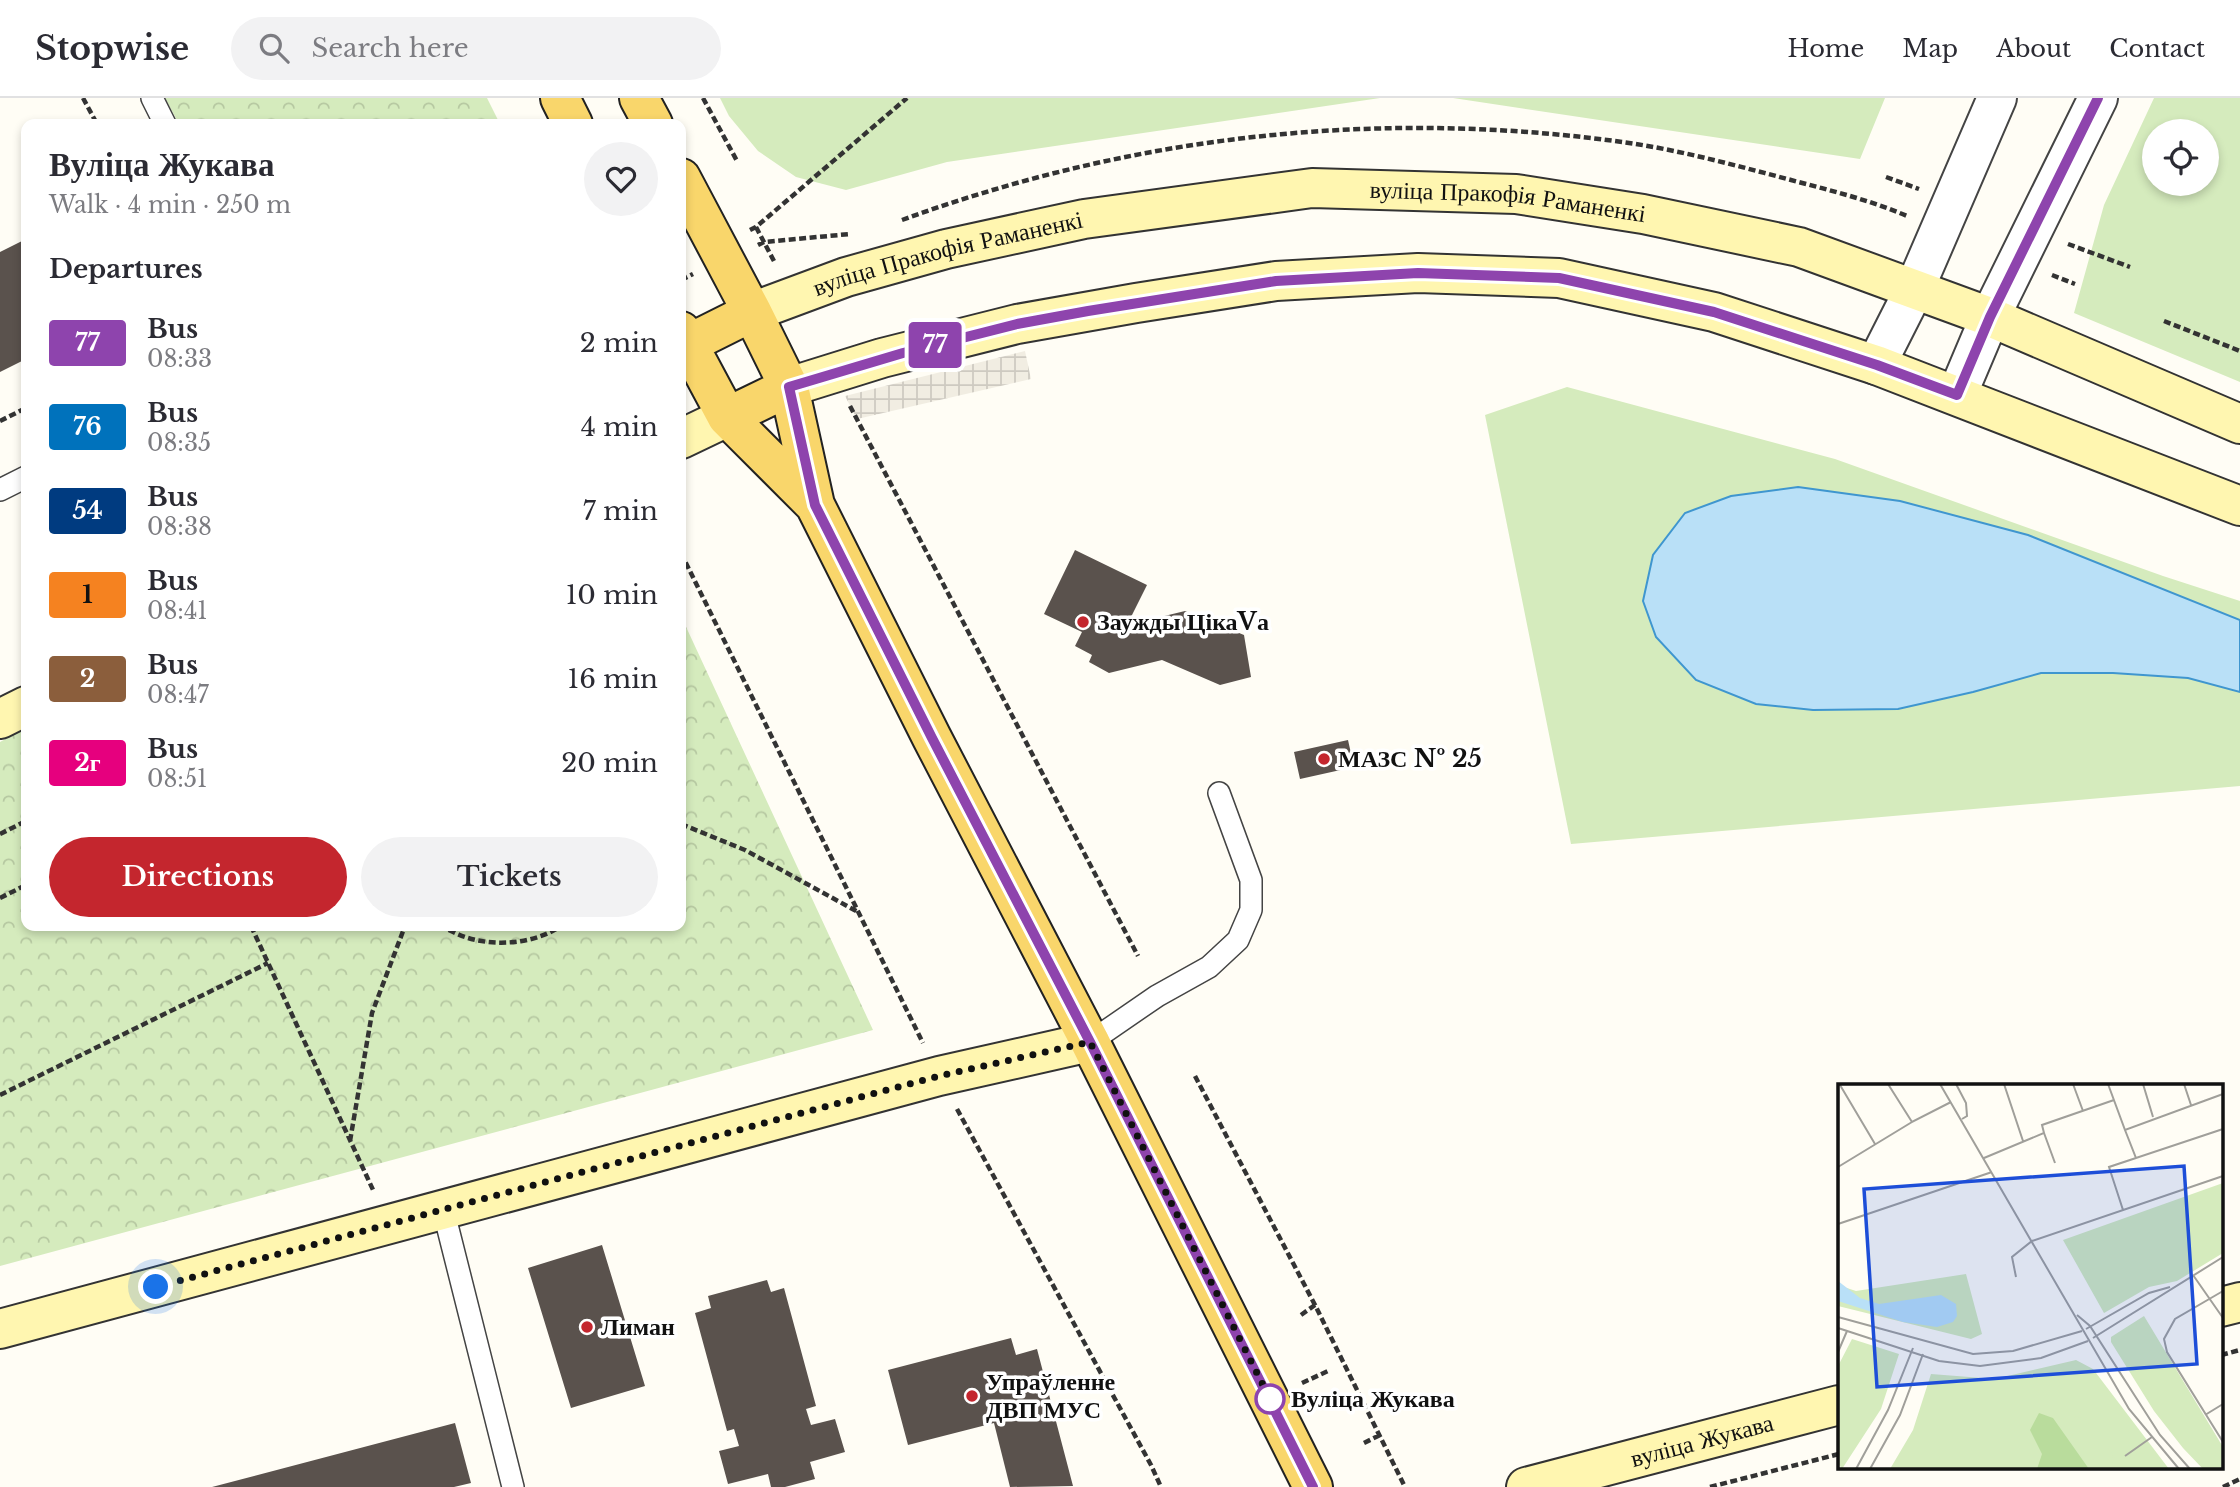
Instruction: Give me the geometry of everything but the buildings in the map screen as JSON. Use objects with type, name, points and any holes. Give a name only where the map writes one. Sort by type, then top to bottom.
[{"type":"main road","points":[[560,98],[570,119]]},
{"type":"main road","points":[[639,98],[650,119]]},
{"type":"main road","points":[[686,188],[789,387],[815,505],[1090,1042],[1313,1487]]},
{"type":"main road","points":[[686,340],[752,313]]},
{"type":"main road","points":[[686,346],[727,417],[815,505]]},
{"type":"main road","points":[[727,417],[789,387]]},
{"type":"street","points":[[1877,365],[1914,290],[1997,98]]},
{"type":"street","points":[[1957,395],[1990,317],[2098,98]]},
{"type":"street","name":"вуліца Пракофія Раманенкі","points":[[752,313],[846,277],[958,246],[1084,219],[1312,188],[1516,194],[1643,214],[1799,247],[1990,317],[2240,424]]},
{"type":"street","points":[[789,387],[882,358],[991,331],[1110,307],[1276,281],[1418,273],[1559,278],[1714,312],[1877,365],[2240,506]]},
{"type":"street","points":[[686,437],[727,417]]},
{"type":"street","points":[[0,719],[21,708]]},
{"type":"street","points":[[0,1329],[939,1076],[1090,1042]]},
{"type":"street","points":[[2222,1307],[2240,1302]]},
{"type":"street","name":"вуліца Жукава","points":[[1526,1487],[1838,1405]]},
{"type":"lane","points":[[152,98],[162,119]]},
{"type":"lane","points":[[0,490],[21,480]]},
{"type":"lane","points":[[1090,1042],[1157,996],[1209,967],[1238,940],[1251,910],[1251,880],[1219,793]]},
{"type":"lane","points":[[443,1209],[513,1487]]},
{"type":"path","points":[[83,98],[94,119]]},
{"type":"path","points":[[703,98],[737,161]]},
{"type":"path","points":[[779,271],[756,227],[907,98]]},
{"type":"path","points":[[1886,177],[1929,192]]},
{"type":"path","points":[[1875,203],[1917,220]]},
{"type":"path","points":[[764,242],[853,234]]},
{"type":"path","points":[[2063,242],[2130,267]]},
{"type":"path","points":[[686,278],[692,275]]},
{"type":"path","points":[[2164,321],[2240,351]]},
{"type":"path","points":[[845,396],[1138,956]]},
{"type":"path","points":[[0,421],[21,410]]},
{"type":"path","points":[[686,563],[925,1047]]},
{"type":"path","points":[[0,834],[21,824]]},
{"type":"path","points":[[686,826],[745,850],[858,913]]},
{"type":"path","points":[[0,898],[21,888]]},
{"type":"path","points":[[253,931],[390,1224]]},
{"type":"path","points":[[350,1142],[372,1013],[403,931]]},
{"type":"path","points":[[451,931],[465,937],[496,943],[527,940],[549,931]]},
{"type":"path","points":[[0,1095],[268,963]]},
{"type":"path","points":[[1195,1076],[1315,1305],[1405,1487]]},
{"type":"path","points":[[955,1105],[1152,1465],[1161,1487]]},
{"type":"path","points":[[1301,1315],[1315,1305]]},
{"type":"path","points":[[2222,1355],[2240,1350]]},
{"type":"path","points":[[1364,1443],[1380,1435]]},
{"type":"path","points":[[1710,1487],[1838,1454]]},
{"type":"path","points":[[2223,1487],[2240,1479]]},
{"type":"green space","points":[[165,98],[487,98],[498,119],[176,119]]},
{"type":"green space","points":[[720,98],[1380,98],[947,162],[846,190],[796,177],[758,151],[729,116]]},
{"type":"green space","points":[[1453,98],[1885,98],[1860,159]]},
{"type":"green space","points":[[2154,98],[2240,98],[2240,382],[2074,313],[2104,205],[2142,124],[2142,196],[2219,196],[2219,119],[2144,119]]},
{"type":"green space","points":[[1567,387],[1835,459],[2240,601],[2240,786],[1571,844],[1485,415]]},
{"type":"green space","points":[[686,627],[873,1030],[0,1266],[0,742],[21,731],[21,931],[686,931]]},
{"type":"shaded area","points":[[1025,351],[1031,379],[857,419],[845,396]]},
{"type":"water","points":[[1798,487],[1900,501],[2028,535],[2240,620],[2240,692],[2188,678],[2113,673],[2041,673],[1898,709],[1813,710],[1756,704],[1696,680],[1656,637],[1643,601],[1653,555],[1685,513],[1731,496]]},
{"type":"bus line","name":"77","points":[[1313,1487],[1090,1042],[815,505],[789,387],[882,358],[1017,324],[1088,311],[1276,281],[1418,273],[1559,278],[1714,312],[1877,365],[1957,395],[1990,317],[2098,98]]},
{"type":"place","name":"Заужды ЦікаVа","points":[[1083,622]]},
{"type":"place","name":"МАЗС № 25","points":[[1324,759]]},
{"type":"place","name":"Лиман","points":[[587,1327]]},
{"type":"place","name":"Упраўленне ДВП МУС","points":[[972,1396]]},
{"type":"place","name":"Вуліца Жукава","points":[[1270,1399]]},
{"type":"route","points":[[156,1287],[939,1076],[1090,1042],[1270,1399]]}]
